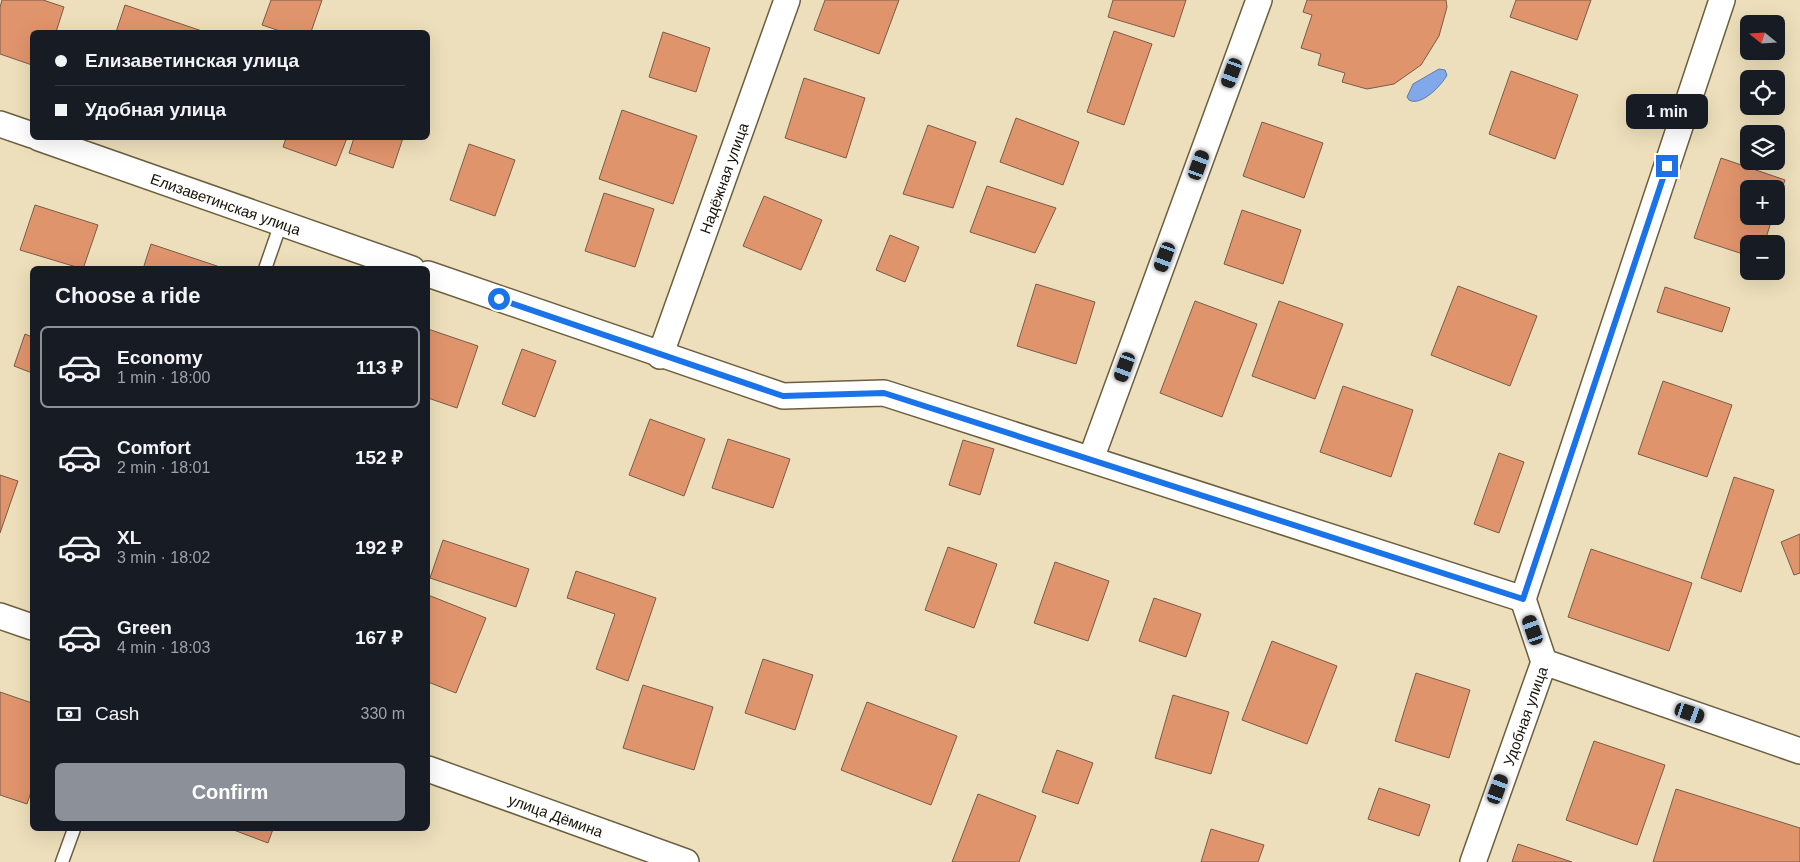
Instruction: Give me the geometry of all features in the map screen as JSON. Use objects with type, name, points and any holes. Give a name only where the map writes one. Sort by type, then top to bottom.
[{"type":"street","name":"Надёжная улица","points":[[660,356],[787,0]]},
{"type":"street","points":[[1091,459],[1259,0]]},
{"type":"street","points":[[430,275],[660,356],[783,396],[884,393],[1523,599],[1722,0]]},
{"type":"street","points":[[0,124],[30,134]]},
{"type":"street","name":"Елизаветинская улица","points":[[45,140],[403,266]]},
{"type":"street","name":"Удобная улица","points":[[1473,862],[1544,662],[1523,599]]},
{"type":"street","points":[[0,616],[30,626]]},
{"type":"street","points":[[1544,662],[1800,751]]},
{"type":"street","name":"улица Дёмина","points":[[430,770],[686,862]]},
{"type":"lane","points":[[266,266],[281,223]]},
{"type":"lane","points":[[62,862],[73,831]]},
{"type":"water","points":[[1439,69],[1445,70],[1447,75],[1441,84],[1425,98],[1414,101],[1409,100],[1407,97],[1413,84]]},
{"type":"building","points":[[2,0],[43,0],[64,7],[57,30],[30,30],[30,64],[0,54],[0,7]]},
{"type":"building","points":[[271,0],[322,0],[312,30],[277,30],[262,25]]},
{"type":"building","points":[[825,0],[899,0],[879,54],[814,30]]},
{"type":"building","points":[[1113,0],[1186,0],[1174,37],[1108,17]]},
{"type":"building","points":[[1307,0],[1446,0],[1447,7],[1439,36],[1421,65],[1394,84],[1367,89],[1342,82],[1345,73],[1318,65],[1321,54],[1301,48],[1312,15],[1303,12]]},
{"type":"building","points":[[1516,0],[1591,0],[1577,40],[1510,17]]},
{"type":"building","points":[[125,5],[199,30],[117,30]]},
{"type":"building","points":[[1114,31],[1152,44],[1124,125],[1087,112]]},
{"type":"building","points":[[663,32],[710,48],[696,92],[649,77]]},
{"type":"building","points":[[1511,71],[1578,95],[1555,159],[1489,134]]},
{"type":"building","points":[[804,78],[865,98],[846,158],[785,138]]},
{"type":"building","points":[[622,110],[697,136],[673,204],[599,179]]},
{"type":"building","points":[[1016,118],[1079,142],[1063,185],[1000,162]]},
{"type":"building","points":[[1262,122],[1323,143],[1304,198],[1243,176]]},
{"type":"building","points":[[928,125],[976,142],[953,208],[903,194]]},
{"type":"building","points":[[285,140],[346,140],[336,166],[283,147]]},
{"type":"building","points":[[353,140],[402,140],[393,168],[349,153]]},
{"type":"building","points":[[469,144],[515,160],[495,216],[450,200]]},
{"type":"building","points":[[1721,158],[1740,165],[1740,170],[1756,170],[1785,180],[1740,180],[1740,225],[1770,225],[1767,235],[1740,235],[1740,253],[1694,238]]},
{"type":"building","points":[[987,186],[1056,208],[1035,253],[970,232]]},
{"type":"building","points":[[604,193],[654,209],[635,267],[585,251]]},
{"type":"building","points":[[764,196],[822,220],[801,270],[743,246]]},
{"type":"building","points":[[35,205],[98,225],[84,266],[73,266],[20,250]]},
{"type":"building","points":[[1242,210],[1301,230],[1283,284],[1224,264]]},
{"type":"building","points":[[890,235],[919,247],[905,282],[876,270]]},
{"type":"building","points":[[151,244],[217,266],[144,266]]},
{"type":"building","points":[[1036,284],[1095,302],[1076,364],[1017,346]]},
{"type":"building","points":[[1458,286],[1537,316],[1510,386],[1431,355]]},
{"type":"building","points":[[1665,287],[1730,308],[1722,332],[1657,312]]},
{"type":"building","points":[[1195,301],[1257,324],[1222,417],[1160,393]]},
{"type":"building","points":[[1279,301],[1343,324],[1315,399],[1252,376]]},
{"type":"building","points":[[430,330],[478,346],[457,408],[430,399]]},
{"type":"building","points":[[25,334],[30,336],[30,372],[14,366]]},
{"type":"building","points":[[522,349],[556,361],[535,417],[502,404]]},
{"type":"building","points":[[1663,381],[1732,405],[1707,477],[1638,454]]},
{"type":"building","points":[[1343,386],[1413,410],[1391,477],[1320,452]]},
{"type":"building","points":[[650,419],[705,439],[684,496],[629,475]]},
{"type":"building","points":[[728,439],[790,459],[773,508],[712,488]]},
{"type":"building","points":[[963,440],[994,449],[980,495],[949,485]]},
{"type":"building","points":[[1499,453],[1524,462],[1499,533],[1474,524]]},
{"type":"building","points":[[0,475],[18,481],[0,533]]},
{"type":"building","points":[[1734,477],[1774,490],[1741,592],[1701,578]]},
{"type":"building","points":[[1800,534],[1800,573],[1794,575],[1781,542]]},
{"type":"building","points":[[443,540],[529,569],[516,607],[430,578]]},
{"type":"building","points":[[948,547],[997,564],[974,628],[925,610]]},
{"type":"building","points":[[1591,549],[1692,583],[1669,651],[1568,617]]},
{"type":"building","points":[[1055,562],[1109,581],[1088,641],[1034,623]]},
{"type":"building","points":[[576,571],[656,598],[628,681],[596,669],[615,614],[567,598]]},
{"type":"building","points":[[430,596],[486,618],[456,693],[430,683]]},
{"type":"building","points":[[1154,598],[1201,614],[1186,657],[1139,641]]},
{"type":"building","points":[[1272,641],[1337,666],[1307,744],[1242,720]]},
{"type":"building","points":[[763,659],[813,675],[795,730],[745,713]]},
{"type":"building","points":[[1416,673],[1470,690],[1449,758],[1395,741]]},
{"type":"building","points":[[643,685],[713,707],[694,770],[623,748]]},
{"type":"building","points":[[0,692],[30,702],[30,795],[27,804],[0,795]]},
{"type":"building","points":[[1173,695],[1229,712],[1211,774],[1155,758]]},
{"type":"building","points":[[867,702],[957,736],[931,805],[841,770]]},
{"type":"building","points":[[1594,741],[1665,765],[1637,845],[1566,820]]},
{"type":"building","points":[[1057,750],[1093,763],[1078,804],[1042,792]]},
{"type":"building","points":[[1379,788],[1430,805],[1419,836],[1368,819]]},
{"type":"building","points":[[1676,789],[1800,828],[1800,862],[1653,862]]},
{"type":"building","points":[[978,794],[1036,816],[1019,862],[952,862]]},
{"type":"building","points":[[1211,829],[1264,845],[1258,862],[1201,862]]},
{"type":"building","points":[[236,831],[272,831],[268,843]]},
{"type":"building","points":[[1518,844],[1572,862],[1512,862]]},
{"type":"route","points":[[499,299],[660,356],[783,396],[884,393],[1523,599],[1667,166]]}]
